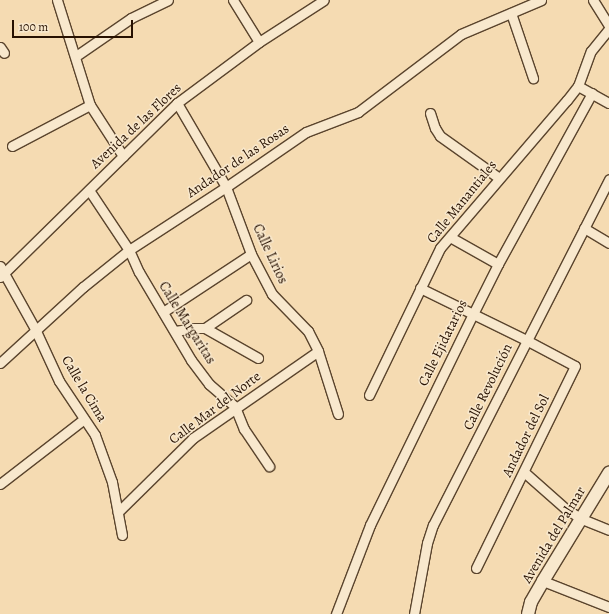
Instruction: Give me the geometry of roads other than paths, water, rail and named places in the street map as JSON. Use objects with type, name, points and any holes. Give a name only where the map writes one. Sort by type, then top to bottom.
[{"type":"street","points":[[57,0],[76,56],[90,105],[123,156]]},
{"type":"street","points":[[76,56],[131,18],[168,0]]},
{"type":"street","points":[[233,0],[259,42]]},
{"type":"street","name":"Avenida de las Flores","points":[[1,272],[89,190],[176,103],[259,42],[324,0]]},
{"type":"street","name":"Andador de las Rosas","points":[[0,363],[35,329],[129,250],[226,187],[306,132],[358,112],[461,34],[541,0]]},
{"type":"street","points":[[593,0],[609,28]]},
{"type":"street","points":[[512,12],[533,78]]},
{"type":"street","name":"Calle Manantiales","points":[[369,395],[440,248],[578,86],[591,51],[609,28]]},
{"type":"street","points":[[578,86],[609,103]]},
{"type":"street","name":"Calle Ejidatarios","points":[[336,614],[370,525],[473,314],[498,264],[592,93]]},
{"type":"street","name":"Calle Lirios","points":[[176,103],[226,187],[251,254],[272,294],[308,331],[318,351],[338,414]]},
{"type":"street","points":[[12,146],[90,105]]},
{"type":"street","points":[[430,114],[435,128],[440,136],[500,178]]},
{"type":"street","name":"Calle Revolución","points":[[414,614],[427,543],[433,526],[609,179]]},
{"type":"street","name":"Calle Margaritas","points":[[89,190],[129,250],[139,272],[191,360],[209,384],[235,407],[244,429],[269,466]]},
{"type":"street","points":[[584,228],[609,243]]},
{"type":"street","points":[[450,237],[498,264]]},
{"type":"street","points":[[163,312],[251,254]]},
{"type":"street","name":"Calle la Cima","points":[[1,272],[35,329],[60,381],[94,435],[112,482],[122,535]]},
{"type":"street","points":[[420,288],[526,340]]},
{"type":"street","points":[[205,328],[246,300]]},
{"type":"street","points":[[175,331],[205,328],[258,358]]},
{"type":"street","name":"Andador del Sol","points":[[476,568],[575,366],[526,340]]},
{"type":"street","name":"Calle Mar del Norte","points":[[118,512],[193,438],[235,407],[318,351]]},
{"type":"street","points":[[0,484],[84,419]]},
{"type":"street","points":[[524,472],[566,509],[582,519],[609,530]]},
{"type":"street","name":"Avenida del Palmar","points":[[528,614],[543,581],[609,473]]},
{"type":"street","points":[[543,581],[609,607]]}]
